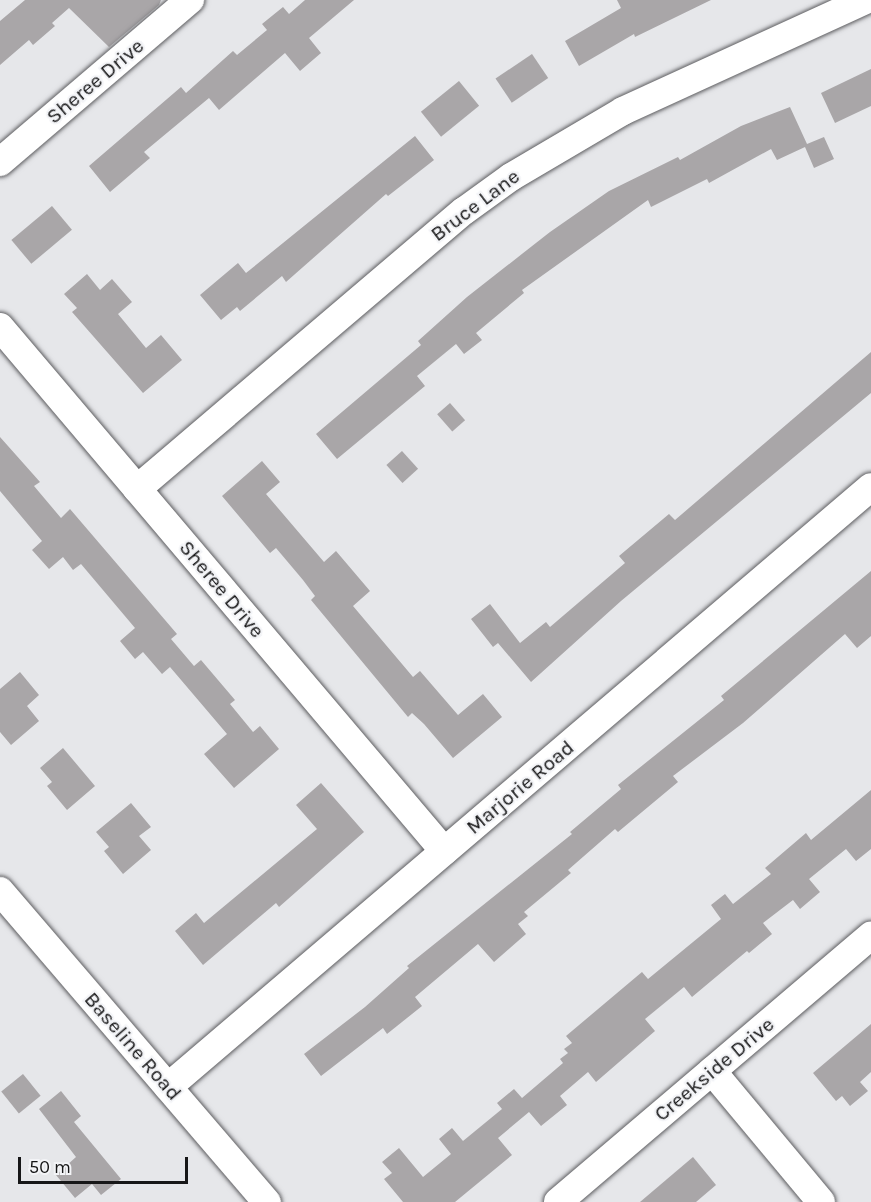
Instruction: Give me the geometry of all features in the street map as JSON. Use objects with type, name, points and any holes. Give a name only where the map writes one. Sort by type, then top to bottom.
[{"type":"street","name":"Sheree Drive","points":[[0,162],[190,0]]},
{"type":"street","name":"Bruce Lane","points":[[137,489],[464,211],[511,177],[623,111],[865,0]]},
{"type":"street","name":"Sheree Drive","points":[[0,327],[444,851]]},
{"type":"street","name":"Marjorie Road","points":[[168,1087],[871,487]]},
{"type":"street","name":"Baseline Road","points":[[0,891],[267,1202]]},
{"type":"street","name":"Creekside Drive","points":[[558,1202],[871,936]]},
{"type":"street","points":[[712,1071],[821,1202]]},
{"type":"building","points":[[25,0],[161,0],[159,5],[109,47],[69,8],[52,23],[55,26],[33,45],[29,40],[0,65],[0,21]]},
{"type":"building","points":[[305,0],[354,0],[309,38],[321,53],[300,71],[285,53],[219,110],[209,98],[144,152],[150,158],[110,192],[89,166],[181,87],[186,93],[233,51],[237,55],[267,30],[262,24],[283,7],[289,14]]},
{"type":"building","points":[[617,0],[711,0],[635,37],[634,34],[579,66],[565,41],[621,8]]},
{"type":"building","points":[[532,54],[548,78],[512,103],[496,79]]},
{"type":"building","points":[[871,69],[871,106],[835,123],[821,93]]},
{"type":"building","points":[[459,81],[479,106],[441,137],[421,112]]},
{"type":"building","points":[[790,107],[807,144],[824,137],[834,159],[814,168],[805,147],[777,160],[771,149],[709,183],[707,179],[651,207],[648,200],[522,290],[524,293],[476,333],[482,340],[464,354],[456,344],[417,376],[425,386],[337,459],[316,434],[421,345],[418,341],[467,297],[550,232],[609,191],[678,157],[680,160],[741,126]]},
{"type":"building","points":[[415,136],[434,160],[388,196],[386,194],[286,282],[282,276],[240,311],[237,307],[221,320],[200,295],[238,263],[246,273]]},
{"type":"building","points":[[52,206],[72,230],[31,264],[11,240]]},
{"type":"building","points":[[87,274],[100,290],[112,279],[132,302],[118,314],[146,348],[161,335],[182,360],[143,393],[72,312],[77,308],[64,294]]},
{"type":"building","points":[[871,352],[871,393],[621,601],[531,682],[498,643],[493,647],[471,619],[490,604],[520,643],[546,622],[550,627],[625,563],[619,556],[669,514],[675,520]]},
{"type":"building","points":[[450,403],[465,420],[452,432],[437,414]]},
{"type":"building","points":[[0,437],[40,482],[34,486],[61,518],[70,509],[177,634],[171,639],[194,666],[201,660],[235,700],[230,704],[253,732],[260,726],[279,749],[234,788],[204,754],[227,734],[170,667],[162,674],[143,652],[135,659],[120,641],[135,628],[81,564],[73,570],[63,557],[49,569],[32,550],[42,541],[0,491]]},
{"type":"building","points":[[402,451],[418,469],[402,483],[386,465]]},
{"type":"building","points":[[262,461],[280,482],[266,494],[324,562],[336,551],[370,591],[353,606],[413,677],[420,671],[458,715],[483,694],[502,717],[453,758],[412,713],[408,717],[311,600],[315,596],[303,580],[276,548],[270,553],[222,496]]},
{"type":"building","points":[[871,571],[871,636],[857,648],[845,634],[743,723],[673,776],[678,782],[618,832],[615,829],[568,870],[571,873],[524,912],[528,916],[518,924],[526,934],[494,962],[478,944],[415,997],[422,1006],[387,1034],[383,1028],[321,1076],[304,1054],[365,1007],[409,968],[407,966],[572,834],[570,832],[621,789],[618,785],[724,700],[721,696]]},
{"type":"building","points":[[20,672],[39,695],[27,706],[39,721],[11,745],[0,732],[0,689]]},
{"type":"building","points":[[63,748],[95,786],[67,810],[47,786],[52,782],[40,768]]},
{"type":"building","points":[[321,783],[364,832],[279,907],[276,903],[203,965],[175,931],[196,913],[204,923],[317,829],[296,805]]},
{"type":"building","points":[[871,790],[871,849],[856,861],[846,849],[809,879],[820,892],[800,909],[793,900],[763,923],[772,934],[749,953],[747,951],[692,997],[684,987],[645,1019],[655,1031],[596,1082],[588,1072],[560,1096],[567,1105],[541,1126],[529,1112],[498,1138],[512,1155],[455,1202],[403,1202],[384,1179],[392,1173],[382,1162],[399,1148],[423,1177],[451,1154],[439,1139],[452,1128],[463,1141],[502,1109],[497,1103],[514,1089],[522,1098],[563,1063],[560,1059],[568,1053],[564,1049],[572,1043],[566,1036],[642,972],[648,979],[721,919],[711,905],[725,894],[733,904],[771,874],[765,868],[806,833],[811,840]]},
{"type":"building","points":[[131,803],[151,827],[139,836],[151,850],[123,874],[104,851],[109,847],[96,832]]},
{"type":"building","points":[[871,1024],[871,1072],[860,1082],[868,1091],[850,1106],[842,1096],[836,1101],[813,1073]]},
{"type":"building","points":[[23,1074],[41,1096],[19,1113],[1,1092]]},
{"type":"building","points":[[61,1091],[81,1116],[74,1122],[121,1179],[101,1195],[92,1184],[75,1198],[56,1175],[76,1157],[39,1109]]},
{"type":"building","points":[[693,1157],[716,1185],[696,1202],[640,1202]]}]
